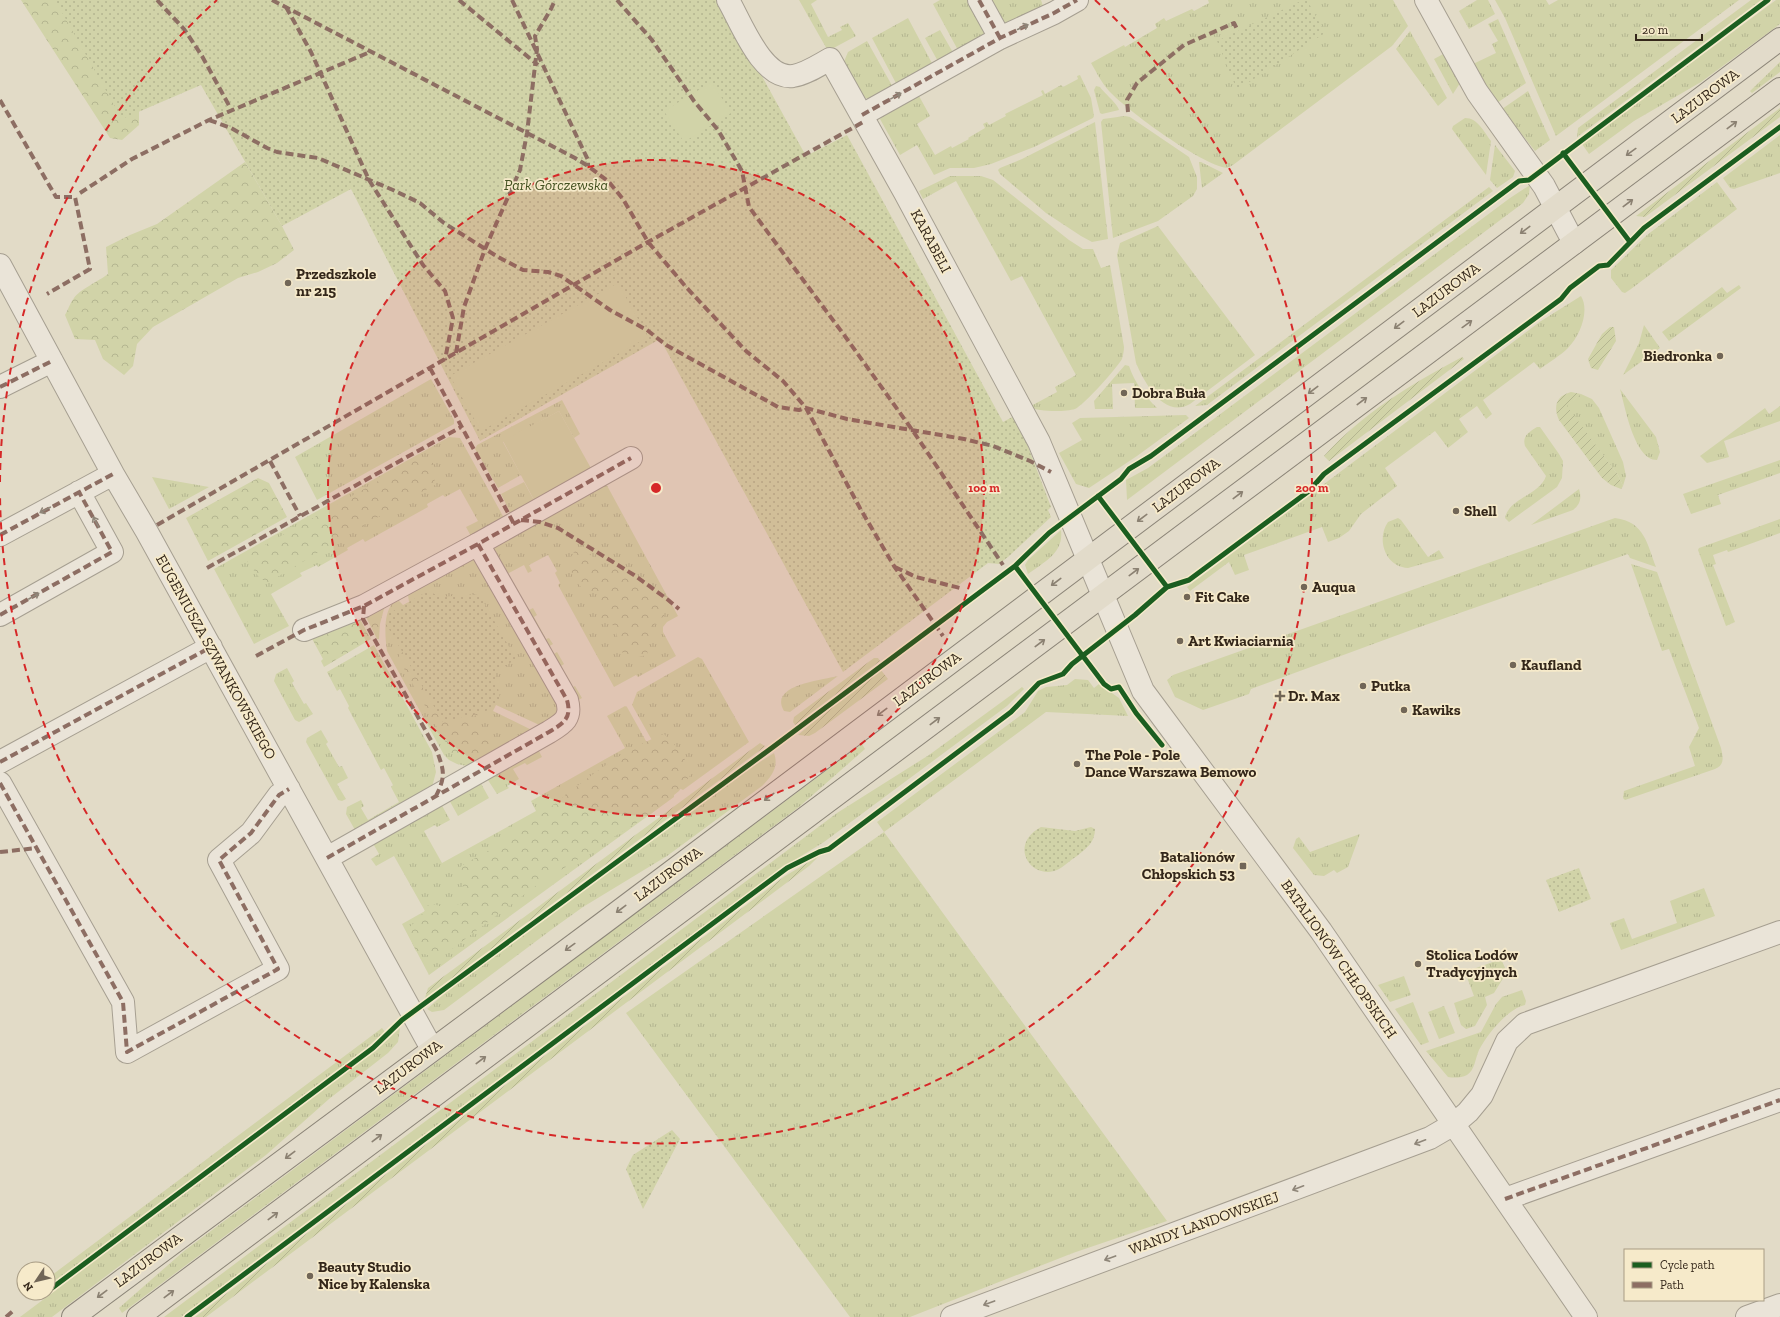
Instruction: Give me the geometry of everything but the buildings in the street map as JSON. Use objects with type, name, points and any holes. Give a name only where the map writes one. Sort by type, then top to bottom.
[{"type":"main road","name":"LAZUROWA","points":[[73,1317],[596,928],[1780,39]]},
{"type":"main road","points":[[138,1317],[1780,89]]},
{"type":"street","name":"KARABELI","points":[[728,0],[761,59],[769,68],[779,74],[792,76],[806,72],[830,59],[862,115],[1039,442],[1103,596]]},
{"type":"street","points":[[979,0],[1000,38]]},
{"type":"street","points":[[862,115],[1000,38],[1054,13],[1077,0]]},
{"type":"street","points":[[1426,0],[1477,92],[1536,174],[1556,207],[1574,243]]},
{"type":"street","name":"EUGENIUSZA SZWANKOWSKIEGO","points":[[0,265],[113,474],[211,648],[432,1049]]},
{"type":"street","points":[[0,387],[52,361]]},
{"type":"street","points":[[304,630],[364,606],[631,458]]},
{"type":"street","points":[[0,534],[113,474]]},
{"type":"street","points":[[0,615],[112,552],[80,492]]},
{"type":"street","points":[[327,858],[558,727],[566,719],[569,708],[567,700],[478,544]]},
{"type":"street","name":"BATALIONÓW CHŁOPSKICH","points":[[1103,596],[1144,691],[1321,931],[1586,1317]]},
{"type":"street","points":[[0,762],[211,648]]},
{"type":"street","points":[[0,783],[123,1002],[127,1052],[278,969],[219,860],[250,833],[279,795],[289,789]]},
{"type":"street","name":"WANDY LANDOWSKIEJ","points":[[952,1317],[1430,1138],[1454,1124],[1468,1112],[1482,1095],[1507,1041],[1525,1024],[1780,932]]},
{"type":"street","points":[[1505,1199],[1780,1100]]},
{"type":"street","points":[[1747,1317],[1780,1305]]},
{"type":"green space","points":[[21,0],[109,0],[139,111],[139,125],[122,140],[110,138]]},
{"type":"green space","name":"Park Górczewska","points":[[55,0],[720,0],[806,156],[847,135],[1003,422],[1016,415],[1051,507],[1048,510],[1051,517],[999,564],[988,563],[843,672],[660,339],[480,441],[351,189],[282,226],[201,85],[122,119]]},
{"type":"green space","points":[[799,0],[817,0],[811,4],[828,37],[842,30],[840,27],[848,23],[856,36],[828,51]]},
{"type":"green space","points":[[940,0],[973,0],[985,34],[959,52],[933,4]]},
{"type":"green space","points":[[984,0],[1041,0],[1043,6],[1005,25]]},
{"type":"green space","points":[[1208,0],[1393,0],[1408,26],[1392,46],[1227,168],[1200,157],[1148,124],[1109,91],[1101,81],[1091,63],[1124,45],[1125,47],[1157,28],[1155,24],[1164,18],[1166,21],[1192,9],[1194,11],[1209,3]]},
{"type":"green space","points":[[1303,0],[1307,0],[1325,33],[1237,90],[1217,41]]},
{"type":"green space","points":[[1477,0],[1488,0],[1495,14],[1469,29],[1459,11]]},
{"type":"green space","points":[[1495,0],[1546,0],[1549,5],[1558,0],[1739,0],[1556,136],[1505,18]]},
{"type":"green space","points":[[1751,0],[1761,0],[1577,137],[1578,128]]},
{"type":"green space","points":[[1776,0],[1780,0],[1780,24],[1701,82],[1634,121],[1589,154],[1582,144]]},
{"type":"green space","points":[[908,18],[934,67],[898,87],[872,38]]},
{"type":"green space","points":[[1498,19],[1526,83],[1497,103],[1484,85],[1473,64],[1496,53],[1492,44],[1498,41],[1488,24]]},
{"type":"green space","points":[[940,30],[955,56],[940,65],[925,38]]},
{"type":"green space","points":[[1410,31],[1447,98],[1438,106],[1396,49]]},
{"type":"green space","points":[[867,41],[894,89],[871,99],[861,97],[843,64],[848,52]]},
{"type":"green space","points":[[1447,52],[1460,83],[1453,94],[1434,59]]},
{"type":"green space","points":[[1780,62],[1780,72],[1752,93],[1750,91]]},
{"type":"green space","points":[[1080,75],[1091,98],[1093,118],[1034,147],[991,164],[974,168],[950,168],[934,175],[917,145],[900,155],[880,119],[888,109],[919,96],[930,116],[917,124],[935,155],[951,146],[952,148],[969,139],[968,138],[985,128],[983,124],[987,122],[989,125],[1006,116],[1005,114],[1043,95],[1041,91],[1043,90],[1045,94],[1061,85],[1063,87],[1078,79],[1077,76]]},
{"type":"green space","points":[[712,82],[731,113],[684,142],[664,111]]},
{"type":"green space","points":[[1096,86],[1100,87],[1119,110],[1102,114],[1100,113],[1094,90]]},
{"type":"green space","points":[[1528,91],[1550,140],[1535,151],[1502,109]]},
{"type":"green space","points":[[1780,108],[1780,117],[1645,217],[1636,216]]},
{"type":"green space","points":[[1125,116],[1130,117],[1189,157],[1197,177],[1197,189],[1193,196],[1158,221],[1113,238],[1101,122],[1103,119]]},
{"type":"green space","points":[[1465,118],[1474,120],[1491,141],[1486,175],[1452,129],[1453,126]]},
{"type":"green space","points":[[1095,122],[1108,239],[1092,242],[1046,213],[1000,174],[998,170]]},
{"type":"green space","points":[[1780,135],[1780,173],[1734,189],[1730,188],[1723,178]]},
{"type":"green space","points":[[1495,145],[1515,171],[1513,177],[1497,188],[1490,180]]},
{"type":"green space","points":[[245,162],[294,250],[277,263],[258,272],[238,278],[153,327],[137,344],[133,366],[124,375],[103,359],[95,340],[75,339],[65,315],[71,302],[77,295],[108,274],[106,247],[157,224]]},
{"type":"green space","points":[[1199,162],[1201,162],[1223,173],[1202,188]]},
{"type":"green space","points":[[950,176],[981,176],[993,180],[1069,240],[1083,249],[1093,249],[1101,268],[1110,265],[1124,352],[1122,359],[1114,370],[1085,401],[1075,409],[1052,411],[1033,409],[1029,407],[1057,392],[1055,387],[1076,375],[1022,276],[1011,281],[956,181],[923,199],[919,191]]},
{"type":"green space","points":[[1717,182],[1737,209],[1631,289],[1625,293],[1622,292],[1611,278],[1611,270],[1647,235]]},
{"type":"green space","points":[[1530,185],[1529,194],[1523,203],[1127,500],[1126,480],[1148,468],[1510,198]]},
{"type":"green space","points":[[1489,187],[1493,191],[1207,405],[1195,406]]},
{"type":"green space","points":[[1158,226],[1255,355],[1190,404],[1181,407],[1172,407],[1164,403],[1156,396],[1144,380],[1136,363],[1117,255],[1120,243]]},
{"type":"green space","points":[[618,283],[648,337],[481,431],[450,376]]},
{"type":"green space","points":[[1739,285],[1741,288],[1669,341],[1662,332],[1722,287],[1727,293]]},
{"type":"green space","points":[[1581,296],[1584,302],[1584,316],[1580,330],[1568,348],[1540,369],[1534,362],[1483,400],[1492,414],[1486,419],[1477,406],[1459,419],[1468,432],[1448,448],[1435,431],[1385,468],[1397,486],[1361,514],[1349,531],[1339,538],[1328,542],[1322,527],[1244,555],[1249,570],[1235,575],[1229,562],[1190,591],[1187,587],[1541,321]]},
{"type":"green space","points":[[1644,325],[1660,348],[1623,375],[1639,343]]},
{"type":"green space","points":[[1610,327],[1614,327],[1616,341],[1598,370],[1591,368],[1588,359],[1602,334]]},
{"type":"green space","points":[[1462,357],[1464,359],[1329,461],[1324,456],[1355,426],[1388,400]]},
{"type":"green space","points":[[1125,365],[1129,366],[1140,388],[1157,408],[1135,408],[1134,383],[1112,384],[1113,409],[1095,409],[1094,401]]},
{"type":"green space","points":[[431,379],[454,420],[454,424],[317,500],[295,457]]},
{"type":"green space","points":[[1620,389],[1656,437],[1660,452],[1657,460],[1649,458],[1642,451],[1637,442],[1628,419]]},
{"type":"green space","points":[[1571,392],[1581,394],[1567,406],[1618,475],[1623,486],[1621,489],[1611,485],[1602,478],[1559,420],[1556,411],[1557,403],[1562,396]]},
{"type":"green space","points":[[1581,394],[1592,399],[1599,408],[1623,462],[1626,476],[1623,486],[1618,475],[1566,406]]},
{"type":"green space","points":[[562,400],[580,434],[574,438],[559,411],[503,442],[521,475],[498,488],[475,449],[477,445]]},
{"type":"green space","points":[[1780,406],[1780,421],[1724,441],[1729,457],[1707,463],[1700,456],[1765,408],[1769,414]]},
{"type":"green space","points":[[559,411],[592,470],[535,502],[503,441]]},
{"type":"green space","points":[[1186,415],[1189,418],[1137,456],[1089,488],[1076,484],[1059,453],[1082,440],[1072,423],[1080,418]]},
{"type":"green space","points":[[1537,427],[1540,427],[1563,461],[1562,478],[1557,487],[1509,522],[1505,518],[1512,506],[1538,488],[1546,476],[1524,443],[1525,437]]},
{"type":"green space","points":[[449,437],[460,438],[504,518],[473,540],[466,527],[478,521],[460,489],[445,497],[443,495],[427,504],[428,507],[365,542],[363,539],[347,548],[348,550],[318,567],[317,565],[300,573],[302,576],[271,594],[289,626],[254,644],[214,569]]},
{"type":"green space","points":[[419,458],[433,463],[435,485],[410,498],[267,583],[258,576],[244,557]]},
{"type":"green space","points":[[1780,460],[1780,473],[1718,495],[1721,504],[1691,514],[1683,494]]},
{"type":"green space","points":[[152,477],[209,487],[169,509]]},
{"type":"green space","points":[[258,478],[269,483],[287,517],[208,561],[186,518]]},
{"type":"green space","points":[[604,480],[678,616],[667,622],[663,627],[663,632],[676,656],[638,677],[636,675],[614,687],[558,585],[560,583],[555,573],[557,571],[548,555],[529,565],[532,571],[528,573],[524,565],[507,574],[527,611],[533,608],[537,615],[534,617],[546,639],[549,638],[553,644],[543,650],[491,550],[493,546]]},
{"type":"green space","points":[[524,482],[536,504],[514,514],[510,512],[501,494]]},
{"type":"green space","points":[[1579,489],[1580,501],[1573,510],[1531,525]]},
{"type":"green space","points":[[1398,518],[1428,557],[1439,550],[1444,558],[1408,568],[1393,563],[1385,551],[1383,536],[1384,529],[1388,522]]},
{"type":"green space","points":[[1615,518],[1625,520],[1639,529],[1647,542],[1656,567],[1630,558],[1628,554],[1414,629],[1251,689],[1249,694],[1203,710],[1175,697],[1167,680],[1173,675]]},
{"type":"green space","points":[[1780,519],[1780,533],[1728,552],[1727,550],[1713,555],[1716,564],[1713,565],[1735,622],[1726,626],[1698,550],[1699,548]]},
{"type":"green space","points":[[1061,530],[1061,538],[1056,551],[1046,561],[1028,574],[1025,565],[1028,560]]},
{"type":"green space","points":[[579,548],[592,556],[599,568],[607,571],[614,567],[639,580],[660,599],[664,616],[653,626],[647,655],[630,659],[622,652],[614,626],[601,618],[601,602],[599,596],[596,593],[585,590],[576,581],[570,563],[574,552]]},
{"type":"green space","points":[[470,556],[482,558],[562,705],[548,729],[496,705],[493,711],[540,734],[472,767],[457,764],[449,760],[444,755],[387,651],[385,632],[386,619],[393,603],[399,601],[403,605],[409,602],[408,595],[412,589]]},
{"type":"green space","points":[[1631,564],[1657,572],[1721,748],[1723,758],[1722,763],[1715,769],[1625,800],[1623,798],[1624,791],[1695,766],[1689,747],[1699,728],[1669,649],[1662,651]]},
{"type":"green space","points":[[428,591],[441,597],[479,594],[516,659],[495,673],[500,698],[493,709],[443,722],[386,624],[388,614]]},
{"type":"green space","points":[[385,605],[380,624],[379,639],[377,639],[366,617]]},
{"type":"green space","points":[[357,619],[361,621],[371,639],[324,667],[321,661],[323,659],[310,635]]},
{"type":"green space","points":[[374,645],[432,752],[436,772],[431,791],[355,830],[346,814],[347,807],[361,800],[364,806],[361,808],[368,820],[399,802],[391,787],[393,785],[384,768],[381,770],[348,708],[349,706],[340,689],[337,691],[327,672]]},
{"type":"green space","points":[[401,650],[488,702],[482,714],[474,716],[472,721],[490,737],[496,746],[485,754],[476,758],[470,759],[452,754],[402,665],[399,657]]},
{"type":"green space","points":[[557,652],[564,664],[561,666],[573,687],[575,686],[582,698],[575,702],[547,658]]},
{"type":"green space","points":[[698,657],[702,659],[749,742],[683,790],[679,788],[632,705],[637,692]]},
{"type":"green space","points":[[874,658],[878,658],[880,661],[795,725],[793,722],[794,717]]},
{"type":"green space","points":[[287,668],[294,681],[292,683],[304,704],[306,703],[313,714],[299,722],[295,720],[274,681],[276,674]]},
{"type":"green space","points":[[881,670],[888,679],[815,733],[809,736],[798,735],[812,723]]},
{"type":"green space","points":[[838,676],[790,712],[784,711],[781,702],[783,695],[790,690],[799,685]]},
{"type":"green space","points":[[1075,679],[1088,680],[1094,688],[1099,684],[1119,698],[1128,716],[1046,712],[884,832],[877,822],[1025,712],[1038,691],[1046,687],[1067,685]]},
{"type":"green space","points":[[1022,687],[1024,689],[1007,706],[824,842],[780,869],[181,1317],[164,1317],[837,813],[929,755]]},
{"type":"green space","points":[[625,706],[627,707],[674,791],[674,797],[429,975],[402,924],[425,911],[394,856],[376,866],[371,859],[379,854],[371,840],[440,802],[450,820],[437,827],[435,825],[424,831],[442,863],[536,811],[531,801],[625,748],[607,716]]},
{"type":"green space","points":[[321,730],[328,742],[326,744],[339,767],[342,766],[348,778],[337,784],[346,799],[342,801],[338,800],[306,742],[307,738]]},
{"type":"green space","points":[[664,734],[682,753],[691,774],[679,791],[652,813],[537,885],[452,949],[433,957],[416,951],[406,930],[421,917],[429,903],[447,908],[465,902],[461,866],[517,833],[588,778],[624,753]]},
{"type":"green space","points":[[760,743],[765,746],[425,998],[428,988]]},
{"type":"green space","points":[[862,744],[865,749],[799,807],[122,1313],[119,1308],[184,1251]]},
{"type":"green space","points":[[538,749],[542,757],[527,765],[525,763],[513,769],[519,779],[507,786],[509,788],[497,794],[486,777]]},
{"type":"green space","points":[[774,753],[776,763],[774,771],[762,786],[667,856],[583,907],[444,1010],[432,1012],[427,1009],[445,993],[752,767]]},
{"type":"green space","points":[[479,780],[489,798],[458,816],[448,798]]},
{"type":"green space","points":[[1041,827],[1075,831],[1091,827],[1095,829],[1095,834],[1090,844],[1077,856],[1054,871],[1045,872],[1030,865],[1024,850],[1026,842],[1031,834]]},
{"type":"green space","points":[[884,832],[1167,1221],[1073,1253],[910,1317],[850,1317],[626,1013]]},
{"type":"green space","points":[[1360,834],[1348,867],[1337,873],[1334,870],[1324,876],[1314,875],[1293,848],[1296,839],[1299,837],[1310,852]]},
{"type":"green space","points":[[819,856],[809,866],[206,1317],[195,1317],[785,876]]},
{"type":"green space","points":[[1579,868],[1591,899],[1559,912],[1546,880]]},
{"type":"green space","points":[[1704,888],[1715,916],[1621,950],[1610,923],[1624,918],[1632,939],[1677,923],[1670,901]]},
{"type":"green space","points":[[1501,959],[1507,972],[1494,993],[1485,997],[1487,1005],[1475,1026],[1466,1029],[1461,1025],[1454,1003],[1474,996],[1465,972]]},
{"type":"green space","points":[[1404,976],[1411,995],[1390,1002],[1378,985]]},
{"type":"green space","points":[[1522,990],[1526,1001],[1525,1005],[1518,1007],[1511,1012],[1492,1030],[1479,1050],[1470,1073],[1455,1078],[1448,1077],[1426,1051],[1481,1032],[1496,1004],[1502,997]]},
{"type":"green space","points":[[1413,1002],[1429,1042],[1421,1045],[1395,1009]]},
{"type":"green space","points":[[1444,1006],[1455,1033],[1439,1039],[1428,1012]]},
{"type":"green space","points":[[382,1028],[385,1032],[365,1049],[56,1280],[56,1272]]},
{"type":"green space","points":[[400,1028],[398,1042],[388,1053],[329,1099],[266,1155],[52,1317],[20,1317],[41,1301],[56,1301],[56,1290],[375,1051]]},
{"type":"green space","points":[[672,1130],[680,1139],[643,1209],[626,1169],[633,1155]]},
{"type":"marked path","points":[[157,0],[184,29],[202,56],[232,111]]},
{"type":"marked path","points":[[272,0],[575,158],[609,182],[623,199],[648,242],[686,287],[746,351],[783,381],[806,408],[861,510],[894,566],[943,636]]},
{"type":"marked path","points":[[459,0],[538,65]]},
{"type":"marked path","points":[[512,0],[588,160],[588,166]]},
{"type":"marked path","points":[[456,353],[464,307],[485,249],[520,170],[527,133],[537,49],[535,36],[555,0]]},
{"type":"marked path","points":[[617,0],[652,40],[694,101],[718,130],[742,171],[749,207],[913,431],[1003,565]]},
{"type":"marked path","points":[[979,0],[1000,38]]},
{"type":"marked path","points":[[862,115],[1000,38],[1054,13],[1077,0]]},
{"type":"marked path","points":[[286,7],[311,52],[369,180],[423,265],[445,291],[453,318],[445,360]]},
{"type":"marked path","points":[[1128,112],[1127,100],[1137,83],[1184,45],[1234,23],[1238,31]]},
{"type":"marked path","points":[[80,193],[132,159],[209,120],[370,52]]},
{"type":"marked path","points":[[0,100],[56,197],[75,197],[90,269],[47,294]]},
{"type":"marked path","points":[[209,120],[231,128],[277,152],[318,158],[420,203],[444,223],[498,257],[523,270],[548,272],[561,276],[610,310],[647,330],[666,345],[778,407],[799,410],[806,408],[847,419],[964,439],[993,446],[1030,461],[1051,472]]},
{"type":"marked path","points":[[157,525],[648,242],[865,121]]},
{"type":"marked path","points":[[0,387],[52,361]]},
{"type":"marked path","points":[[430,368],[514,524]]},
{"type":"marked path","points":[[207,568],[461,427]]},
{"type":"marked path","points":[[327,858],[563,723],[566,719],[568,711],[567,700],[478,544],[631,458]]},
{"type":"marked path","points":[[270,461],[300,516]]},
{"type":"marked path","points":[[0,535],[113,474]]},
{"type":"marked path","points":[[0,615],[112,552],[79,492]]},
{"type":"marked path","points":[[521,520],[540,522],[558,528],[634,575],[679,609]]},
{"type":"marked path","points":[[256,656],[304,630],[364,606],[478,544]]},
{"type":"marked path","points":[[895,567],[916,577],[960,588]]},
{"type":"marked path","points":[[364,606],[363,619],[437,751],[443,778],[436,796]]},
{"type":"marked path","points":[[0,762],[211,647]]},
{"type":"marked path","points":[[0,783],[123,1002],[127,1052],[278,969],[219,860],[251,833],[279,795],[289,789]]},
{"type":"marked path","points":[[0,852],[37,848]]},
{"type":"marked path","points":[[1505,1199],[1780,1100]]},
{"type":"marked path","points":[[6,1317],[13,1311]]},
{"type":"cycle path","points":[[56,1285],[373,1048],[402,1020],[773,747],[1015,566],[1049,533],[1121,479],[1129,469],[1151,456],[1519,181],[1529,180],[1768,0]]},
{"type":"cycle path","points":[[187,1317],[787,868],[819,852],[829,849],[1011,712],[1039,683],[1063,674],[1072,664],[1135,615],[1167,587],[1189,580],[1309,491],[1324,474],[1561,299],[1570,288],[1599,266],[1608,265],[1644,228],[1780,127]]},
{"type":"cycle path","points":[[1563,153],[1630,242]]},
{"type":"cycle path","points":[[1098,496],[1167,587]]},
{"type":"cycle path","points":[[1015,566],[1104,684],[1111,689],[1119,687],[1136,713],[1162,745]]},
{"type":"place","name":"Przedszkole nr 215","points":[[288,283]]},
{"type":"place","name":"Biedronka","points":[[1720,356]]},
{"type":"place","name":"Dobra Buła","points":[[1124,393]]},
{"type":"place","name":"Shell","points":[[1456,511]]},
{"type":"place","name":"Auqua","points":[[1304,587]]},
{"type":"place","name":"Fit Cake","points":[[1187,597]]},
{"type":"place","name":"Art Kwiaciarnia","points":[[1180,641]]},
{"type":"place","name":"Kaufland","points":[[1513,665]]},
{"type":"place","name":"Putka","points":[[1363,686]]},
{"type":"place","name":"Dr. Max","points":[[1280,696]]},
{"type":"place","name":"Kawiks","points":[[1404,710]]},
{"type":"place","name":"The Pole - Pole Dance Warszawa Bemowo","points":[[1077,764]]},
{"type":"place","name":"Batalionów Chłopskich 53","points":[[1243,866]]},
{"type":"place","name":"Stolica Lodów Tradycyjnych","points":[[1418,964]]},
{"type":"place","name":"Beauty Studio Nice by Kalenska","points":[[310,1276]]}]
